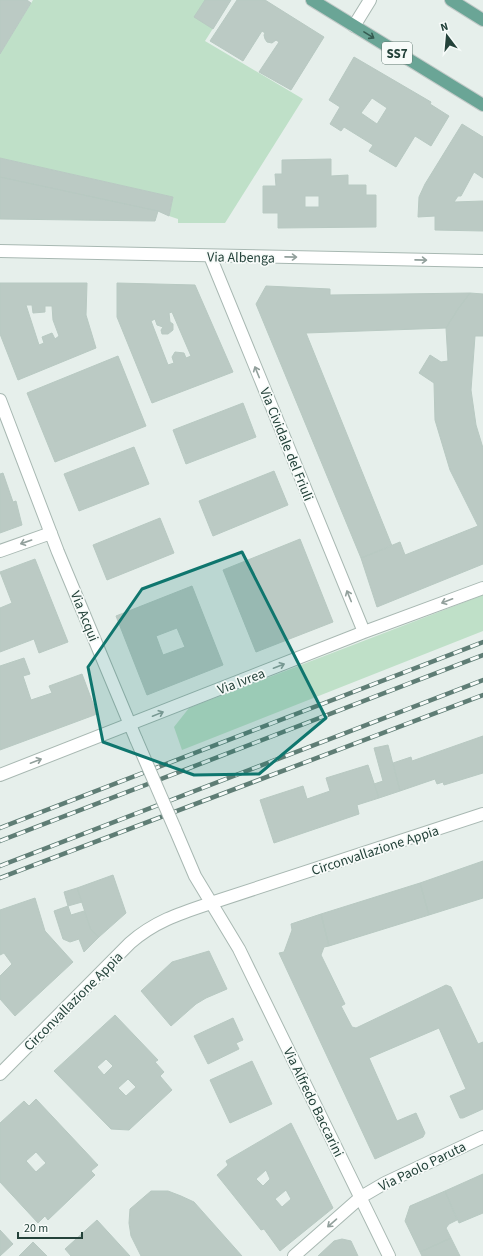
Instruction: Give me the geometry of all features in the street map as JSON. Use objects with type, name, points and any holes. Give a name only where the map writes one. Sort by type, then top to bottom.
[{"type":"main road","name":"SS7","points":[[312,0],[483,104]]},
{"type":"main road","points":[[451,0],[483,20]]},
{"type":"street","points":[[354,26],[370,0]]},
{"type":"street","name":"Via Albenga","points":[[0,251],[483,261]]},
{"type":"street","name":"Via Cividale del Friuli","points":[[210,256],[364,632]]},
{"type":"street","name":"Via Acqui","points":[[0,400],[130,725],[194,876],[211,903]]},
{"type":"street","points":[[0,551],[52,533]]},
{"type":"street","name":"Via Ivrea","points":[[0,775],[364,632],[483,588]]},
{"type":"street","name":"Circonvallazione Appia","points":[[0,1074],[130,943],[147,929],[170,917],[483,814]]},
{"type":"street","name":"Via Alfredo Baccarini","points":[[211,903],[239,949],[389,1256]]},
{"type":"street","name":"Via Paolo Paruta","points":[[294,1256],[361,1197],[385,1183],[483,1137]]},
{"type":"highlighted area","points":[[242,552],[286,636],[326,718],[259,774],[194,775],[103,742],[88,667],[142,589]]},
{"type":"green space","points":[[33,0],[231,0],[205,41],[303,99],[225,223],[178,223],[178,219],[169,216],[173,197],[0,158],[0,54]]},
{"type":"green space","points":[[483,595],[483,631],[182,750],[174,727],[189,708]]},
{"type":"building","points":[[0,0],[27,0],[31,3],[0,54]]},
{"type":"building","points":[[205,0],[231,0],[213,29],[194,17]]},
{"type":"building","points":[[237,0],[265,0],[324,37],[291,90],[259,72],[279,42],[276,40],[272,43],[267,42],[264,35],[265,33],[262,31],[243,61],[210,41]]},
{"type":"building","points":[[354,57],[431,102],[430,104],[449,116],[431,146],[415,136],[396,167],[369,151],[373,145],[344,127],[341,131],[330,124],[340,107],[329,100]],"holes":[[[372,98],[387,108],[377,124],[361,113]]]},
{"type":"building","points":[[462,124],[483,137],[483,178],[474,172],[461,196],[458,196],[454,202],[483,201],[483,231],[435,230],[435,216],[418,217],[419,197],[425,184]]},
{"type":"building","points":[[0,158],[173,197],[169,216],[158,211],[0,177]]},
{"type":"building","points":[[331,159],[331,176],[348,175],[348,185],[366,185],[366,195],[376,195],[376,227],[278,228],[278,213],[263,213],[263,186],[276,186],[275,174],[282,174],[282,160]],"holes":[[[305,196],[319,196],[319,207],[305,207]]]},
{"type":"building","points":[[0,177],[158,211],[155,221],[0,219]]},
{"type":"building","points":[[0,283],[87,283],[86,315],[96,348],[18,380],[0,334]],"holes":[[[26,305],[32,305],[33,313],[45,312],[45,306],[52,306],[53,320],[59,336],[55,339],[52,333],[42,337],[44,343],[39,345]]]},
{"type":"building","points":[[117,283],[195,285],[233,372],[152,403],[117,317]],"holes":[[[172,312],[191,356],[186,358],[184,353],[175,352],[172,357],[174,363],[168,365],[151,321],[155,319],[157,325],[163,327],[161,330],[162,334],[168,334],[173,330],[173,324],[170,322],[169,313]]]},
{"type":"building","points":[[266,286],[330,289],[330,295],[470,293],[446,328],[306,333],[392,546],[361,558],[256,304]]},
{"type":"building","points":[[470,293],[483,294],[483,336],[475,336],[471,390],[476,425],[483,448],[483,564],[377,607],[361,558],[400,542],[405,555],[478,526],[450,470],[435,420],[434,383],[419,373],[430,355],[441,362],[448,361],[446,328]]},
{"type":"building","points":[[118,356],[146,426],[55,462],[27,393]]},
{"type":"building","points":[[243,403],[256,437],[186,464],[173,430]]},
{"type":"building","points":[[134,447],[149,484],[79,511],[64,474]]},
{"type":"building","points":[[274,471],[288,505],[213,536],[199,501]]},
{"type":"building","points":[[3,473],[13,502],[16,501],[22,525],[0,533],[0,474]]},
{"type":"building","points":[[160,518],[174,553],[107,580],[93,545]]},
{"type":"building","points":[[300,539],[333,622],[256,652],[223,570]]},
{"type":"building","points":[[35,559],[68,642],[39,653],[34,639],[0,652],[0,608],[12,603],[0,572]]},
{"type":"building","points":[[192,586],[223,665],[147,695],[116,616]],"holes":[[[177,628],[185,647],[163,655],[156,636]]]},
{"type":"building","points":[[24,658],[30,674],[23,676],[31,700],[52,693],[49,686],[82,674],[97,714],[0,750],[0,666]]},
{"type":"building","points":[[483,736],[483,773],[444,785],[443,782],[437,784],[435,779],[400,791],[393,763],[411,757],[412,761]]},
{"type":"building","points":[[388,745],[400,791],[379,798],[374,784],[383,781],[374,748]]},
{"type":"building","points":[[368,765],[379,798],[357,805],[359,814],[274,843],[260,800],[303,786],[307,799],[330,791],[326,778]]},
{"type":"building","points":[[483,861],[483,898],[429,915],[420,883]]},
{"type":"building","points":[[113,875],[126,913],[99,937],[91,930],[77,888]]},
{"type":"building","points":[[420,883],[429,915],[329,946],[321,914]]},
{"type":"building","points":[[77,888],[82,902],[68,906],[64,892]]},
{"type":"building","points":[[35,898],[45,931],[73,962],[15,1016],[0,999],[0,976],[12,964],[4,953],[0,955],[0,910]]},
{"type":"building","points":[[68,906],[71,915],[84,911],[91,930],[99,937],[84,952],[79,939],[70,942],[63,939],[54,911]]},
{"type":"building","points":[[321,914],[329,946],[324,947],[321,955],[345,1004],[341,1006],[352,1027],[356,1028],[446,985],[451,987],[478,1044],[483,1042],[483,1109],[460,1118],[450,1096],[466,1089],[439,1028],[369,1058],[397,1121],[416,1113],[425,1133],[423,1137],[375,1159],[279,953],[284,952],[292,930],[291,924]]},
{"type":"building","points":[[209,951],[227,989],[196,1004],[171,1026],[141,991],[172,962]]},
{"type":"building","points":[[115,1015],[158,1060],[155,1062],[164,1072],[160,1076],[172,1090],[129,1130],[111,1129],[54,1071]],"holes":[[[106,1059],[113,1066],[104,1075],[97,1067]],[[128,1079],[136,1087],[126,1096],[118,1088]]]},
{"type":"building","points":[[233,1018],[243,1040],[236,1043],[239,1049],[208,1064],[194,1036]]},
{"type":"building","points":[[252,1061],[272,1104],[230,1123],[210,1080]]},
{"type":"building","points":[[36,1099],[98,1165],[91,1171],[95,1175],[48,1220],[45,1216],[38,1223],[0,1182],[0,1123],[24,1101],[29,1106]],"holes":[[[36,1152],[46,1163],[36,1172],[26,1161]]]},
{"type":"building","points":[[291,1123],[333,1208],[280,1251],[264,1229],[261,1230],[217,1175],[228,1165],[226,1161]],"holes":[[[266,1170],[270,1179],[263,1186],[256,1179]],[[286,1190],[291,1199],[282,1207],[275,1199]]]},
{"type":"building","points":[[483,1174],[483,1213],[459,1223],[445,1191]]},
{"type":"building","points":[[151,1191],[168,1191],[194,1202],[242,1256],[141,1256],[131,1236],[129,1223],[130,1209]]},
{"type":"building","points":[[445,1191],[457,1220],[449,1224],[446,1228],[451,1238],[420,1252],[405,1221],[410,1206]]},
{"type":"building","points":[[97,1220],[130,1256],[71,1256],[65,1249]]},
{"type":"building","points":[[0,1230],[13,1244],[0,1256]]},
{"type":"building","points":[[451,1238],[460,1256],[422,1256],[420,1252]]},
{"type":"building","points":[[342,1239],[351,1241],[358,1256],[318,1256],[334,1241]]},
{"type":"building","points":[[33,1242],[47,1256],[19,1256]]},
{"type":"railway","points":[[0,828],[483,642]]},
{"type":"railway","points":[[0,841],[483,655]]},
{"type":"railway","points":[[0,866],[483,680]]},
{"type":"railway","points":[[0,878],[483,695]]}]
